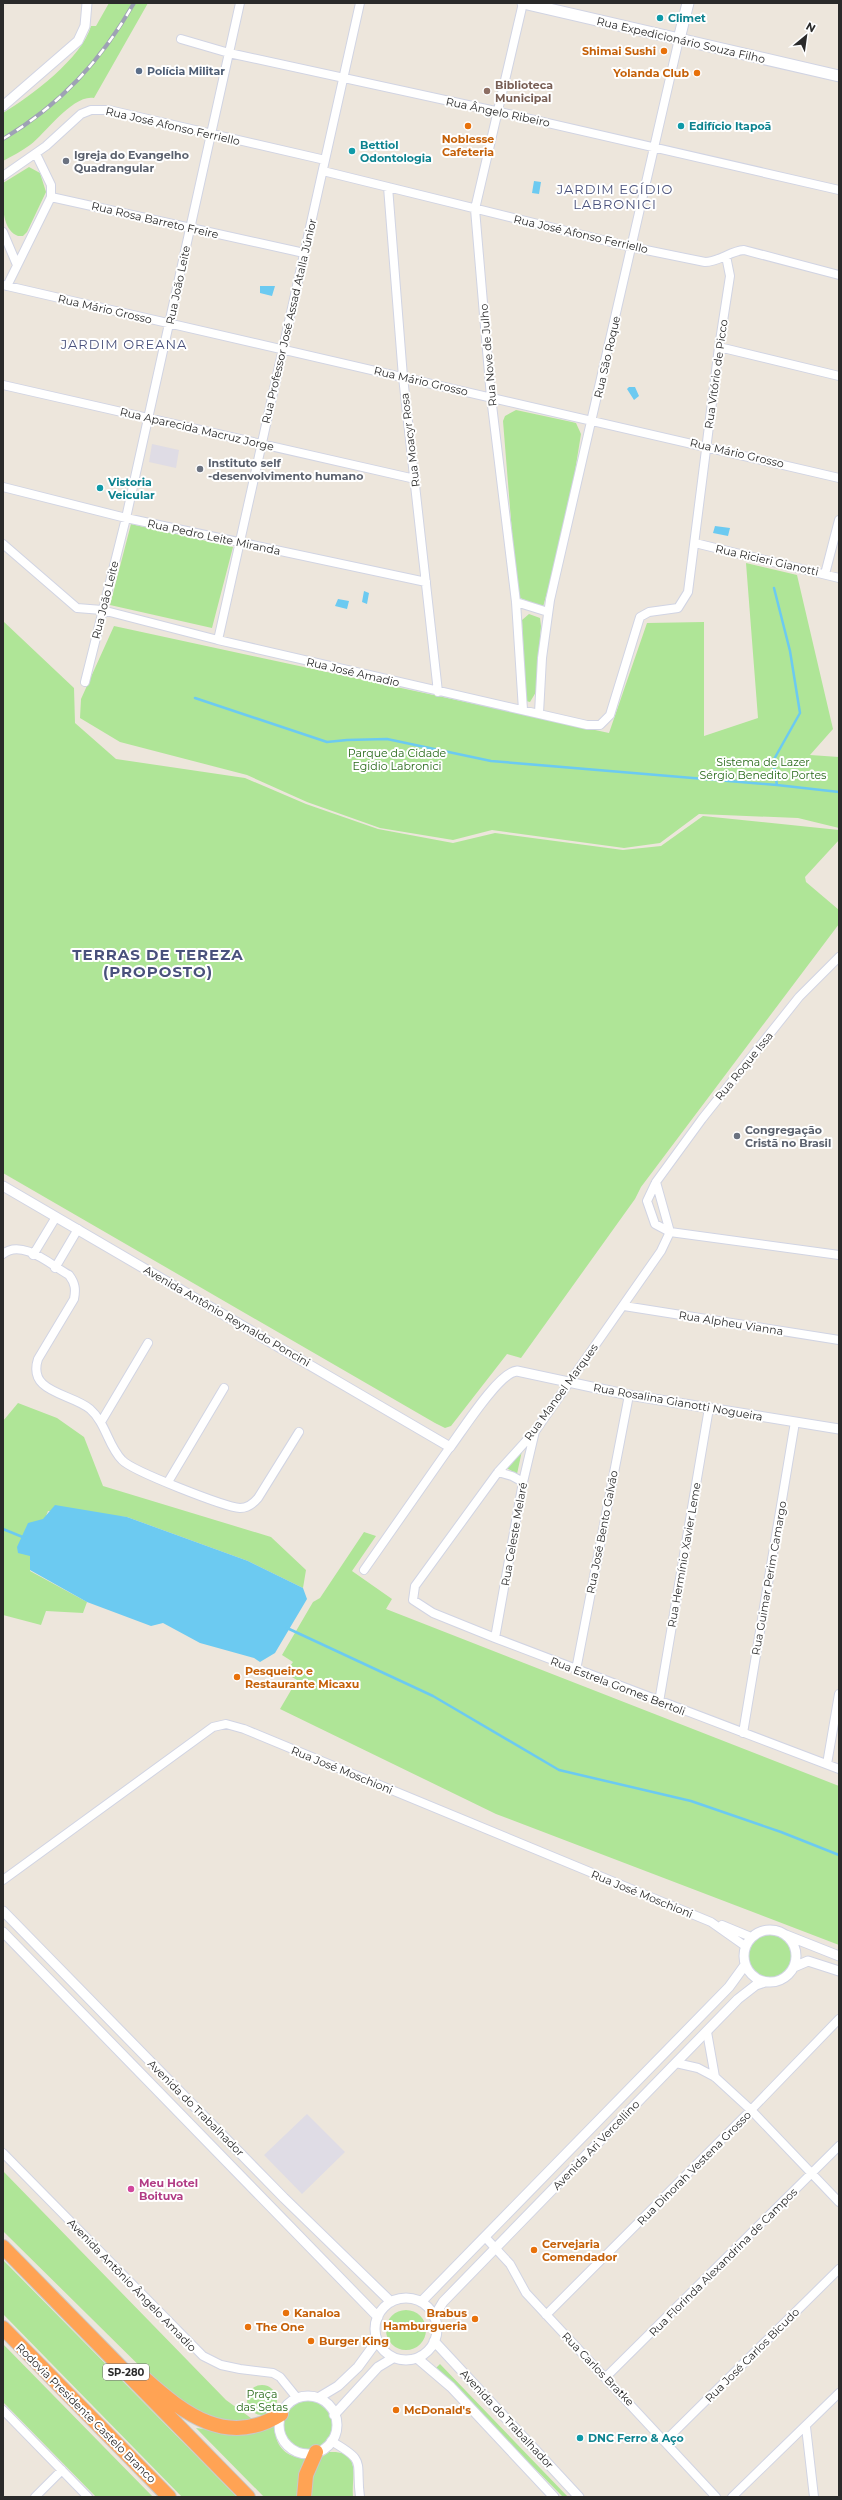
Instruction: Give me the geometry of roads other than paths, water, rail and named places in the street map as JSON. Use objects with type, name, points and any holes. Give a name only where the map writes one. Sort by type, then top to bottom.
[{"type":"highway","name":"SP-280","points":[[3,2248],[248,2497]]},
{"type":"highway","points":[[55,2300],[163,2395],[194,2417],[210,2424],[240,2428],[256,2426],[281,2414]]},
{"type":"highway","name":"Rodovia Presidente Castelo Branco","points":[[3,2328],[169,2497]]},
{"type":"highway","points":[[304,2497],[306,2475],[316,2452]]},
{"type":"main road","name":"Rua Expedicionário Souza Filho","points":[[523,3],[839,76]]},
{"type":"main road","name":"Rua São Roque","points":[[679,39],[688,3]]},
{"type":"street","points":[[3,106],[78,41],[85,26],[87,3]]},
{"type":"street","name":"Rua João Leite","points":[[84,682],[126,518],[240,3]]},
{"type":"street","name":"Rua Professor José Assad Atalla Júnior","points":[[218,640],[360,3]]},
{"type":"street","name":"Rua Nove de Julho","points":[[523,3],[500,112],[475,208],[491,397],[516,602],[523,710]]},
{"type":"street","name":"Rua Ângelo Ribeiro","points":[[181,39],[229,53],[344,80],[500,112],[839,190]]},
{"type":"street","name":"Rua São Roque","points":[[539,713],[548,612],[593,420],[653,147],[679,39]]},
{"type":"street","name":"Rua José Afonso Ferriello","points":[[3,176],[36,154],[78,116],[95,109],[109,110],[325,160]]},
{"type":"street","points":[[5,285],[17,265],[51,197],[51,185],[36,154]]},
{"type":"street","name":"Rua José Afonso Ferriello","points":[[322,171],[631,247],[705,262],[716,261],[744,250],[839,275]]},
{"type":"street","name":"Rua Moacyr Rosa","points":[[388,187],[402,377],[415,480],[438,692]]},
{"type":"street","name":"Rua Rosa Barreto Freire","points":[[51,197],[304,254]]},
{"type":"street","points":[[3,232],[17,265]]},
{"type":"street","name":"Rua Vitório de Picco","points":[[604,723],[610,715],[640,616],[649,612],[678,608],[688,592],[719,347],[730,276],[726,256]]},
{"type":"street","name":"Rua Mário Grosso","points":[[5,285],[169,324],[707,446],[839,478]]},
{"type":"street","points":[[719,347],[839,376]]},
{"type":"street","name":"Rua Aparecida Macruz Jorge","points":[[3,385],[415,480]]},
{"type":"street","name":"Rua Pedro Leite Miranda","points":[[3,488],[126,518],[426,582]]},
{"type":"street","points":[[825,574],[839,520]]},
{"type":"street","name":"Rua Ricieri Gianotti","points":[[695,543],[839,578]]},
{"type":"street","name":"Rua José Amadio","points":[[3,544],[72,605],[79,608],[102,610],[218,640],[438,692],[539,713],[587,725],[596,726],[604,723]]},
{"type":"street","points":[[516,602],[548,612]]},
{"type":"street","name":"Rua Roque Issa","points":[[670,1232],[655,1224],[647,1201],[656,1182],[702,1119],[799,997],[839,957]]},
{"type":"street","points":[[656,1182],[670,1232],[839,1255]]},
{"type":"street","name":"Avenida Antônio Reynaldo Poncini","points":[[3,1186],[450,1447]]},
{"type":"street","points":[[33,1255],[56,1217]]},
{"type":"street","points":[[55,1268],[78,1229]]},
{"type":"street","name":"Rua Manoel Marques","points":[[415,1586],[498,1472],[536,1430],[624,1306],[661,1251],[670,1232]]},
{"type":"street","points":[[3,1254],[11,1249],[24,1250],[69,1275],[75,1286],[74,1299],[38,1359],[35,1367],[36,1377],[42,1385],[79,1402],[91,1410],[101,1422],[123,1462],[168,1482],[227,1505],[241,1508],[251,1506],[258,1498],[299,1432]]},
{"type":"street","name":"Rua Alpheu Vianna","points":[[624,1306],[839,1340]]},
{"type":"street","points":[[101,1422],[148,1343]]},
{"type":"street","name":"Rua Rosalina Gianotti Nogueira","points":[[450,1447],[500,1380],[511,1372],[517,1371],[629,1395],[839,1429]]},
{"type":"street","points":[[168,1482],[224,1388]]},
{"type":"street","name":"Rua José Bento Galvão","points":[[576,1670],[629,1395]]},
{"type":"street","name":"Rua Hermínio Xavier Leme","points":[[659,1702],[709,1408]]},
{"type":"street","name":"Rua Guimar Perim Camargo","points":[[743,1733],[795,1422]]},
{"type":"street","name":"Rua Celeste Melaré","points":[[495,1638],[523,1482],[536,1430]]},
{"type":"street","points":[[364,1570],[450,1447]]},
{"type":"street","points":[[498,1472],[512,1476],[523,1482]]},
{"type":"street","name":"Rua Estrela Gomes Bertoli","points":[[415,1586],[414,1600],[419,1606],[576,1670],[827,1764],[839,1770]]},
{"type":"street","points":[[827,1764],[839,1694]]},
{"type":"street","name":"Rua José Moschioni","points":[[3,1880],[213,1727],[226,1724],[244,1729],[711,1922],[751,1937]]},
{"type":"street","name":"Avenida do Trabalhador","points":[[3,1911],[284,2198],[391,2302]]},
{"type":"street","name":"Rua José Moschioni","points":[[711,1922],[745,1946]]},
{"type":"street","points":[[839,1956],[778,1931],[764,1930],[751,1937],[745,1946],[744,1965],[749,1973],[765,1982],[782,1980],[794,1967],[808,1961],[839,1971]]},
{"type":"street","points":[[3,1932],[378,2317]]},
{"type":"street","points":[[785,1935],[790,1939],[796,1953],[794,1967]]},
{"type":"street","name":"Avenida Ari Vercellino","points":[[421,2302],[729,1987],[744,1965]]},
{"type":"street","name":"Avenida Ari Vercellino","points":[[434,2317],[443,2302],[738,1999],[756,1985],[765,1982]]},
{"type":"street","name":"Rua Dinorah Vestena Grosso","points":[[546,2314],[751,2110],[839,2019]]},
{"type":"street","points":[[707,2032],[715,2077]]},
{"type":"street","points":[[676,2063],[698,2068],[715,2077],[751,2110],[839,2202]]},
{"type":"street","name":"Rua Florinda Alexandrina de Campos","points":[[606,2377],[839,2146]]},
{"type":"street","name":"Avenida Antônio Ângelo Amadio","points":[[3,2152],[203,2356],[221,2365],[273,2373],[280,2377],[297,2398]]},
{"type":"street","name":"Rua Carlos Bratke","points":[[485,2237],[510,2264],[526,2293],[666,2441],[716,2497]]},
{"type":"street","name":"Rua José Carlos Bicudo","points":[[666,2441],[839,2269]]},
{"type":"street","points":[[318,2398],[338,2386],[358,2367],[376,2341],[378,2317],[391,2302],[403,2298],[421,2302],[434,2317],[436,2333],[434,2341],[424,2354],[417,2358],[405,2360],[393,2358],[383,2351],[376,2341]]},
{"type":"street","name":"Avenida do Trabalhador","points":[[434,2341],[579,2497]]},
{"type":"street","points":[[334,2415],[378,2367],[393,2358]]},
{"type":"street","points":[[417,2358],[451,2388],[554,2497]]},
{"type":"street","points":[[732,2497],[806,2427],[839,2393]]},
{"type":"street","points":[[297,2398],[318,2398],[330,2408],[334,2415],[336,2428],[332,2441],[316,2452],[300,2453],[286,2444],[279,2430],[281,2414],[290,2402],[297,2398]]},
{"type":"street","points":[[3,2410],[88,2497]]},
{"type":"street","points":[[806,2427],[814,2497]]},
{"type":"street","points":[[332,2441],[352,2453],[358,2461],[360,2497]]},
{"type":"street","points":[[35,2497],[62,2470]]},
{"type":"water","points":[[534,181],[541,182],[539,194],[532,193]]},
{"type":"water","points":[[260,286],[275,286],[272,296],[260,293]]},
{"type":"water","points":[[629,387],[635,387],[639,396],[634,400],[627,389]]},
{"type":"water","points":[[715,526],[730,528],[728,536],[713,533]]},
{"type":"water","points":[[364,591],[369,593],[367,604],[362,602]]},
{"type":"water","points":[[338,599],[349,601],[347,609],[335,606]]},
{"type":"water","points":[[55,1505],[127,1517],[248,1561],[303,1588],[307,1599],[275,1653],[260,1662],[254,1658],[200,1643],[163,1623],[151,1626],[87,1602],[30,1570],[30,1556],[18,1553],[17,1547],[28,1523],[43,1519]]},
{"type":"waterway","points":[[774,588],[790,651],[800,713],[773,761],[777,785]]},
{"type":"waterway","points":[[195,698],[327,742],[387,739],[491,761],[777,785],[839,792]]},
{"type":"waterway","points":[[3,1529],[25,1538]]},
{"type":"waterway","points":[[287,1628],[433,1696],[559,1770],[691,1801],[781,1832],[839,1855]]},
{"type":"railway","points":[[3,139],[43,112],[78,80],[108,44],[134,3]]},
{"type":"place","name":"Climet","points":[[660,18]]},
{"type":"place","name":"Shimai Sushi","points":[[664,51]]},
{"type":"place","name":"Polícia Militar","points":[[139,71]]},
{"type":"place","name":"Yolanda Club","points":[[697,73]]},
{"type":"place","name":"Biblioteca Municipal","points":[[487,91]]},
{"type":"place","name":"Noblesse Cafeteria","points":[[468,126]]},
{"type":"place","name":"Edifício Itapoã","points":[[681,126]]},
{"type":"place","name":"Bettiol Odontologia","points":[[352,151]]},
{"type":"place","name":"Igreja do Evangelho Quadrangular","points":[[66,161]]},
{"type":"place","name":"Instituto self -desenvolvimento humano","points":[[200,469]]},
{"type":"place","name":"Vistoria Veicular","points":[[100,488]]},
{"type":"place","name":"Congregação Cristã no Brasil","points":[[737,1136]]},
{"type":"place","name":"Pesqueiro e Restaurante Micaxu","points":[[237,1677]]},
{"type":"place","name":"Meu Hotel Boituva","points":[[131,2189]]},
{"type":"place","name":"Cervejaria Comendador","points":[[534,2250]]},
{"type":"place","name":"Kanaloa","points":[[286,2313]]},
{"type":"place","name":"Brabus Hamburgueria","points":[[475,2319]]},
{"type":"place","name":"The One","points":[[248,2327]]},
{"type":"place","name":"Burger King","points":[[311,2341]]},
{"type":"place","name":"McDonald's","points":[[396,2410]]},
{"type":"place","name":"DNC Ferro & Aço","points":[[580,2438]]},
{"type":"district","name":"JARDIM EGÍDIO LABRONICI","points":[[615,196]]},
{"type":"district","name":"JARDIM OREANA","points":[[124,344]]},
{"type":"district","name":"TERRAS DE TEREZA (PROPOSTO)","points":[[158,964]]},
{"type":"park label","name":"Parque da Cidade Egidio Labronici","points":[[397,759]]},
{"type":"park label","name":"Sistema de Lazer Sérgio Benedito Portes","points":[[763,768]]},
{"type":"park label","name":"Praça das Setas","points":[[262,2400]]}]
